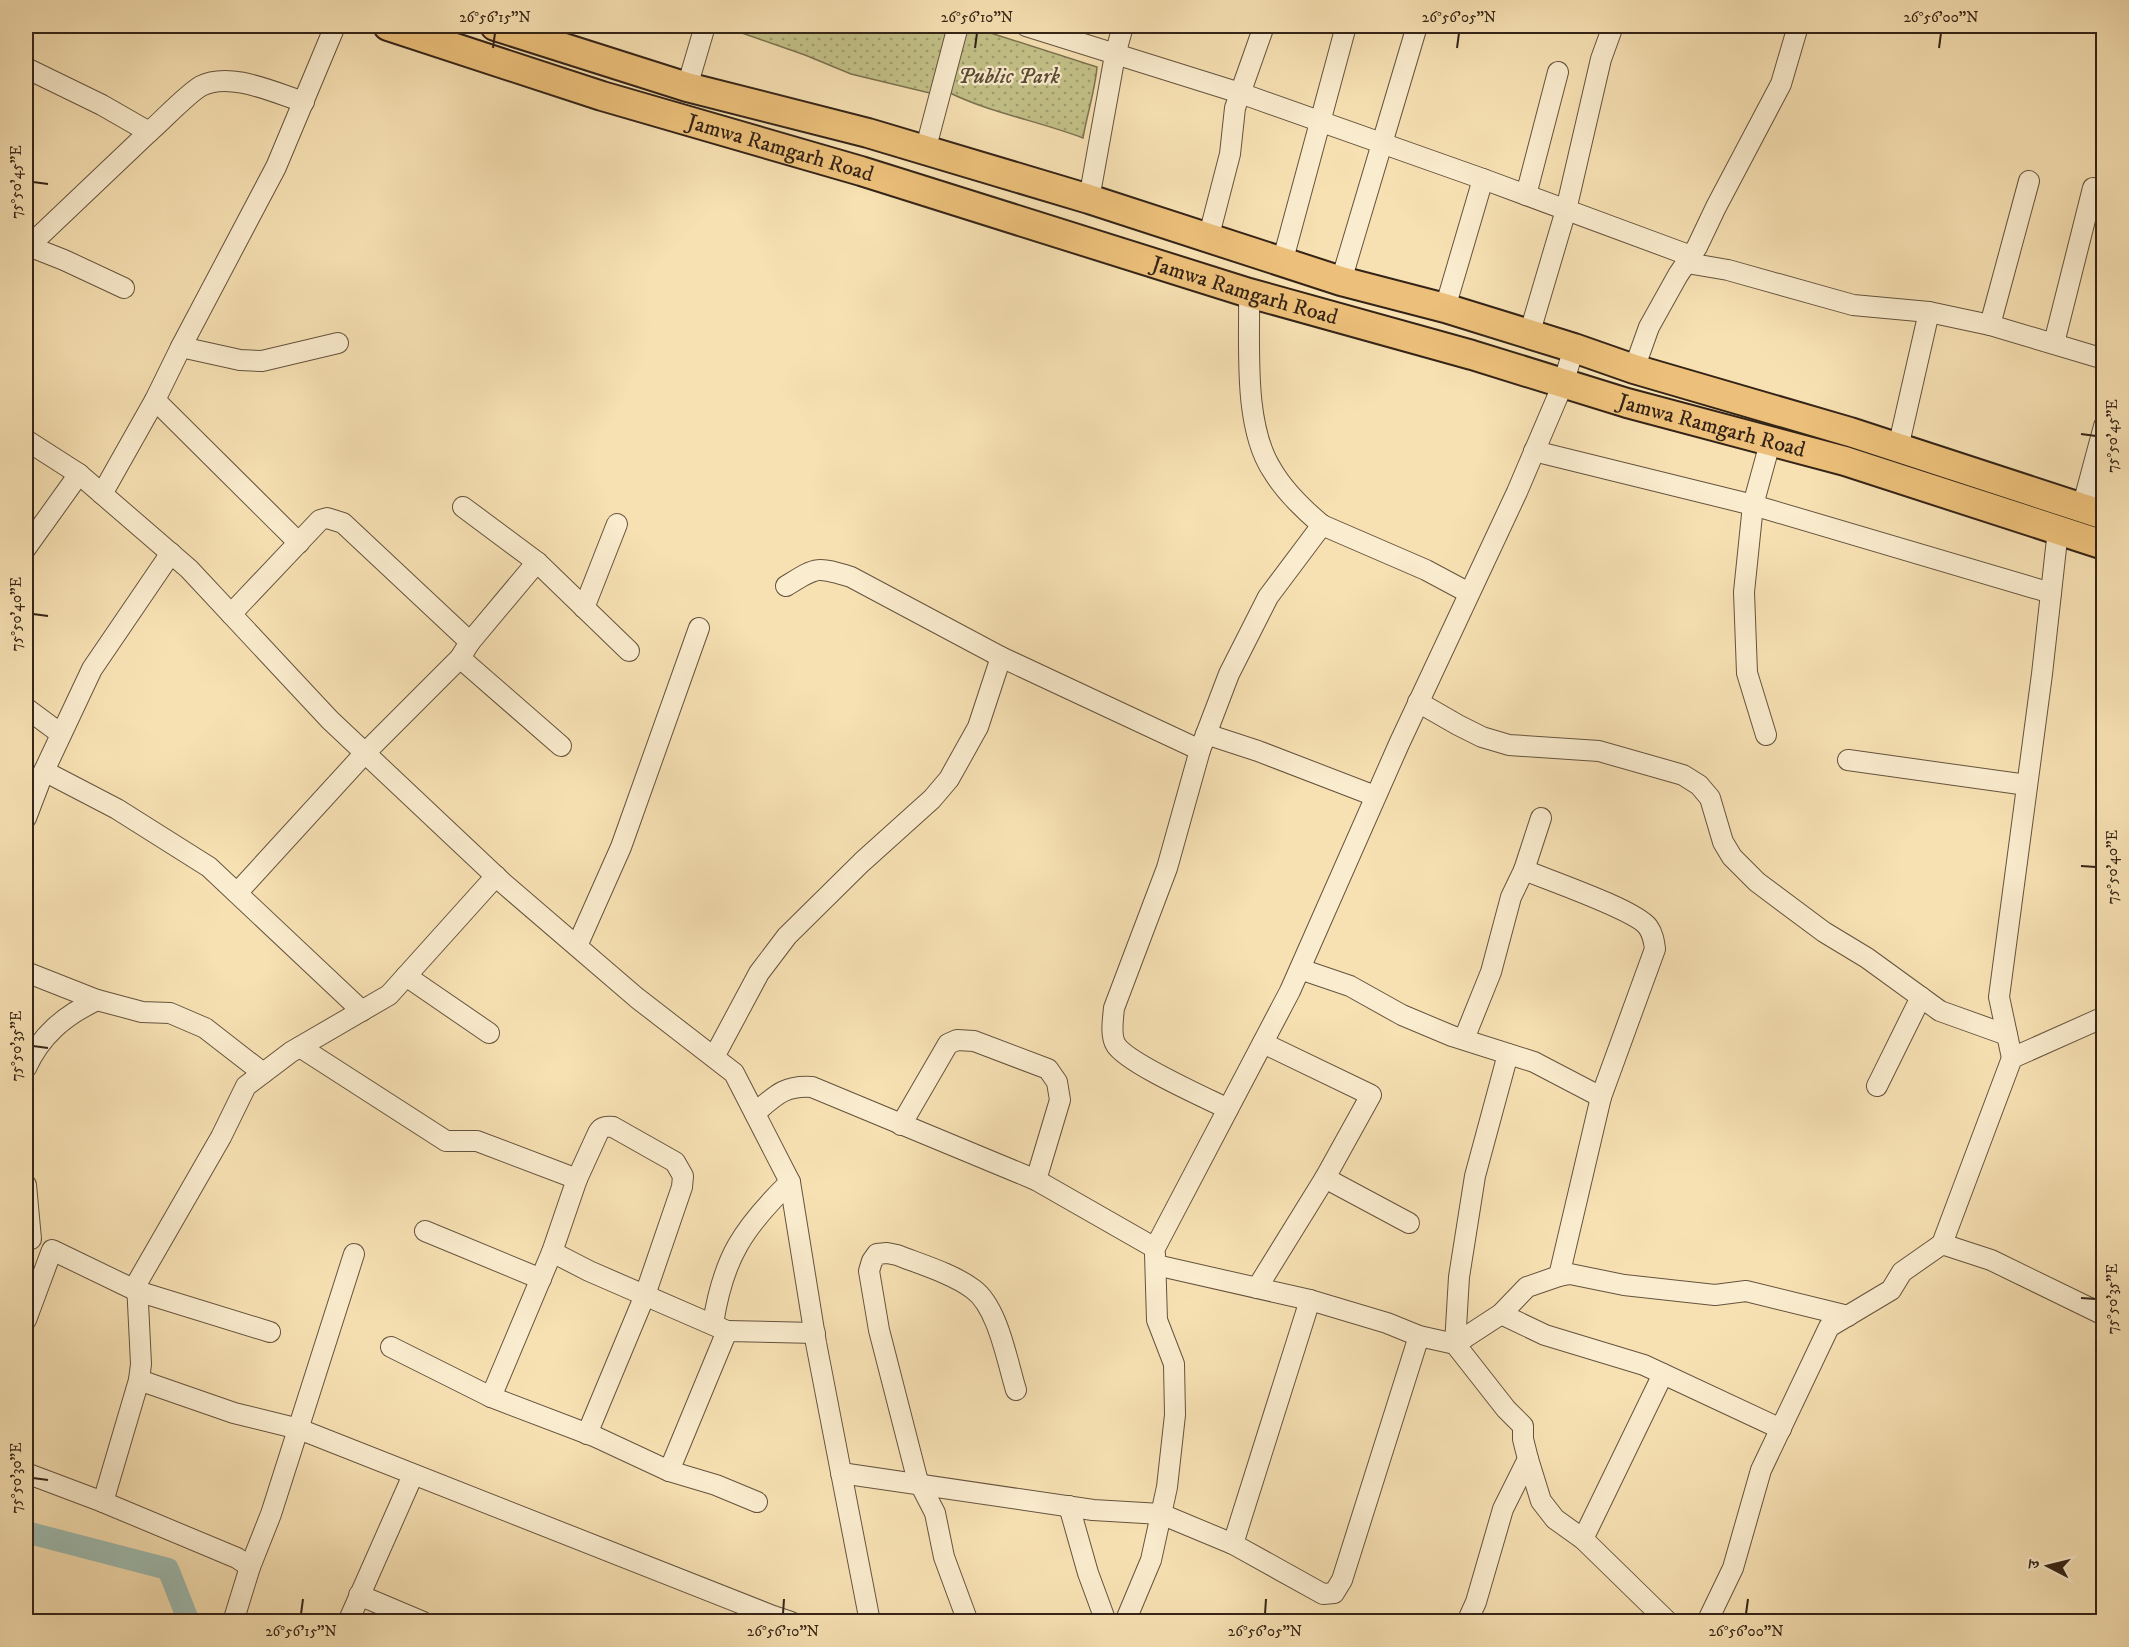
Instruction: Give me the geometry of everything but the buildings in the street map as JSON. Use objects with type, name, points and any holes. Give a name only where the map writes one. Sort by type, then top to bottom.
[{"type":"highway","name":"Jamwa Ramgarh Road","points":[[388,26],[602,96],[861,171],[1249,293],[1472,355],[1563,384],[1770,443],[1845,461],[2103,545]]},
{"type":"highway","name":"Jamwa Ramgarh Road","points":[[495,26],[687,87],[868,133],[1089,199],[1282,263],[1445,308],[1634,369],[1839,429],[2093,511]]},
{"type":"street","points":[[102,494],[155,400],[276,167],[335,26]]},
{"type":"street","points":[[687,87],[705,26]]},
{"type":"street","points":[[925,151],[958,26]]},
{"type":"street","points":[[1026,26],[1240,93],[1483,179],[1689,260],[1853,305],[1929,312],[1971,323],[1990,325],[2103,359]]},
{"type":"street","points":[[1089,199],[1115,55],[1123,26]]},
{"type":"street","points":[[1208,239],[1230,154],[1235,108],[1264,26]]},
{"type":"street","points":[[1282,263],[1346,26]]},
{"type":"street","points":[[1341,281],[1417,26]]},
{"type":"street","points":[[1529,334],[1566,210],[1601,59],[1613,26]]},
{"type":"street","points":[[1634,369],[1649,327],[1689,260],[1781,84],[1797,26]]},
{"type":"street","points":[[26,68],[102,105],[149,132]]},
{"type":"street","points":[[1526,195],[1558,72]]},
{"type":"street","points":[[124,288],[64,260],[27,246],[200,87],[215,81],[231,80],[304,102]]},
{"type":"street","points":[[1445,308],[1483,179]]},
{"type":"street","points":[[1990,325],[2029,182]]},
{"type":"street","points":[[2054,343],[2093,188]]},
{"type":"street","points":[[1249,293],[1251,402],[1256,435],[1271,470],[1298,504],[1322,525],[1426,570],[1469,593]]},
{"type":"street","points":[[1898,448],[1929,312]]},
{"type":"street","points":[[181,347],[240,360],[262,361],[338,343]]},
{"type":"street","points":[[1125,1622],[1150,1560],[1167,1487],[1175,1415],[1174,1364],[1157,1320],[1156,1257],[1300,969],[1418,702],[1534,451],[1563,384],[1574,348]]},
{"type":"street","points":[[155,400],[299,543]]},
{"type":"street","points":[[2093,511],[2103,426]]},
{"type":"street","points":[[26,440],[79,474],[189,569],[330,720],[496,876],[637,998],[734,1073],[790,1182],[815,1333],[870,1622]]},
{"type":"street","points":[[1766,735],[1747,673],[1744,592],[1753,505],[1770,443]]},
{"type":"street","points":[[1534,451],[1753,505],[2051,593]]},
{"type":"street","points":[[26,548],[79,474]]},
{"type":"street","points":[[463,507],[537,562],[628,651]]},
{"type":"street","points":[[231,614],[320,520],[327,518],[343,523],[561,746]]},
{"type":"street","points":[[584,608],[617,524]]},
{"type":"street","points":[[1228,1109],[1132,1060],[1115,1044],[1114,1008],[1167,868],[1203,742],[1229,674],[1268,597],[1322,525]]},
{"type":"street","points":[[1707,1622],[1733,1568],[1761,1470],[1829,1327],[1891,1290],[1902,1272],[1942,1244],[2012,1058],[1999,997],[2058,530]]},
{"type":"street","points":[[26,818],[44,771],[92,669],[171,554]]},
{"type":"street","points":[[237,893],[465,650],[537,562]]},
{"type":"street","points":[[786,586],[817,569],[851,577],[1001,657],[1203,742],[1257,751],[1376,796]]},
{"type":"street","points":[[577,946],[621,847],[699,628]]},
{"type":"street","points":[[714,1057],[759,973],[787,936],[862,862],[932,799],[949,779],[978,727],[1001,657]]},
{"type":"street","points":[[1418,702],[1458,726],[1482,737],[1509,745],[1599,751],[1683,775],[1699,785],[1710,798],[1723,842],[1732,857],[1757,882],[1824,932],[1867,958],[1940,1011],[2007,1035]]},
{"type":"street","points":[[26,708],[61,734]]},
{"type":"street","points":[[1848,760],[2027,785]]},
{"type":"street","points":[[44,771],[117,809],[208,867],[362,1011]]},
{"type":"street","points":[[1464,1040],[1491,972],[1511,897],[1524,870],[1541,818]]},
{"type":"street","points":[[1524,870],[1640,919],[1648,926],[1653,936],[1655,949],[1601,1097],[1559,1276]]},
{"type":"street","points":[[103,1503],[139,1380],[141,1364],[137,1283],[221,1137],[246,1086],[300,1047],[389,994],[496,876]]},
{"type":"street","points":[[1300,969],[1350,986],[1402,1015],[1464,1040],[1534,1062],[1601,1097]]},
{"type":"street","points":[[26,972],[97,1000],[142,1012],[170,1013],[205,1028],[263,1073]]},
{"type":"street","points":[[406,976],[489,1033]]},
{"type":"street","points":[[1877,1086],[1921,997]]},
{"type":"street","points":[[26,1068],[34,1049],[49,1032],[73,1011],[97,1000]]},
{"type":"street","points":[[2012,1058],[2103,1017]]},
{"type":"street","points":[[901,1125],[948,1044],[957,1040],[974,1041],[1048,1069],[1056,1082],[1060,1100],[1036,1180]]},
{"type":"street","points":[[1257,1288],[1325,1178],[1371,1095],[1263,1043]]},
{"type":"street","points":[[300,1047],[446,1141],[477,1141],[577,1179]]},
{"type":"street","points":[[1455,1344],[1459,1277],[1475,1176],[1508,1054]]},
{"type":"street","points":[[755,1113],[788,1088],[812,1087],[1036,1180],[1156,1257],[1257,1288],[1310,1300],[1388,1323],[1419,1336],[1455,1344],[1506,1409],[1523,1426],[1523,1439],[1541,1501],[1555,1519],[1583,1539],[1668,1622]]},
{"type":"street","points":[[491,1397],[552,1252],[577,1179],[600,1129],[613,1126],[675,1162],[683,1176],[682,1187],[645,1295],[588,1434]]},
{"type":"street","points":[[1325,1178],[1409,1223]]},
{"type":"street","points":[[669,1471],[720,1328],[718,1292],[730,1260],[744,1233],[763,1209],[790,1182]]},
{"type":"street","points":[[26,1185],[28,1237],[52,1251],[137,1291],[270,1332]]},
{"type":"street","points":[[425,1231],[541,1279]]},
{"type":"street","points":[[1942,1244],[1991,1260],[2103,1315]]},
{"type":"street","points":[[26,1320],[52,1251]]},
{"type":"street","points":[[552,1252],[589,1271],[720,1328],[815,1333]]},
{"type":"street","points":[[233,1622],[299,1429],[354,1254]]},
{"type":"street","points":[[968,1622],[944,1557],[935,1512],[920,1483],[876,1319],[869,1272],[872,1261],[878,1254],[897,1255],[959,1280],[974,1289],[987,1304],[995,1321],[1016,1390]]},
{"type":"street","points":[[1455,1344],[1501,1314],[1527,1287],[1570,1274],[1623,1286],[1715,1295],[1746,1291],[1848,1316]]},
{"type":"street","points":[[1233,1545],[1310,1300]]},
{"type":"street","points":[[1501,1314],[1545,1335],[1644,1365],[1781,1429]]},
{"type":"street","points":[[841,1473],[1069,1506],[1161,1514],[1233,1545],[1323,1594],[1334,1593],[1342,1580],[1419,1336]]},
{"type":"street","points":[[391,1347],[491,1397],[588,1434],[669,1471],[716,1485],[757,1502]]},
{"type":"street","points":[[1583,1539],[1663,1374]]},
{"type":"street","points":[[139,1380],[234,1413],[299,1429],[791,1622]]},
{"type":"street","points":[[1467,1622],[1476,1602],[1503,1509],[1528,1459]]},
{"type":"street","points":[[26,1473],[237,1558],[250,1567]]},
{"type":"street","points":[[348,1622],[413,1475]]},
{"type":"street","points":[[1069,1506],[1088,1573],[1106,1622]]},
{"type":"street","points":[[359,1595],[423,1622]]},
{"type":"green space","name":"Public Park","points":[[722,26],[969,26],[1097,67],[1083,138],[981,106],[948,92],[938,95],[851,74]]},
{"type":"waterway","points":[[26,1532],[168,1569],[189,1622]]}]
